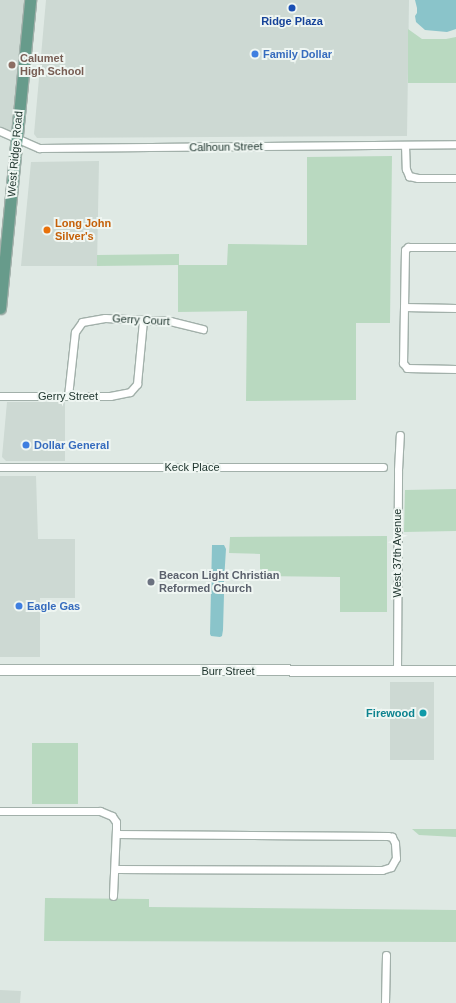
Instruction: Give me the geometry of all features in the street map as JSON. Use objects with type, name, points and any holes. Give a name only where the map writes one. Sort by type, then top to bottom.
[{"type":"main road","name":"West Ridge Road","points":[[0,308],[30,0]]},
{"type":"main road","name":"Burr Street","points":[[0,670],[456,671]]},
{"type":"street","name":"Calhoun Street","points":[[0,131],[40,148],[456,144]]},
{"type":"street","points":[[405,145],[406,169],[409,176],[418,178],[456,178]]},
{"type":"street","points":[[456,247],[405,248],[404,307],[404,367],[456,369]]},
{"type":"street","points":[[404,307],[456,308]]},
{"type":"street","name":"Gerry Court","points":[[68,396],[75,332],[79,324],[94,319],[142,320],[175,322],[203,329]]},
{"type":"street","name":"Gerry Street","points":[[0,396],[114,395],[134,389],[137,379],[142,320]]},
{"type":"street","name":"West 37th Avenue","points":[[397,671],[398,470],[400,435]]},
{"type":"street","name":"Keck Place","points":[[0,467],[384,467]]},
{"type":"street","points":[[0,811],[103,811],[114,818],[116,834],[113,896]]},
{"type":"street","points":[[114,869],[379,870],[391,867],[396,858],[395,842],[388,836],[116,834]]},
{"type":"street","points":[[385,1003],[386,955]]},
{"type":"shaded area","name":"Calumet High School","points":[[0,0],[31,0],[16,138],[0,131]]},
{"type":"shaded area","points":[[46,0],[409,0],[407,136],[37,138],[34,134]]},
{"type":"shaded area","points":[[99,161],[97,266],[21,266],[31,162]]},
{"type":"shaded area","points":[[7,402],[65,402],[65,461],[6,461],[2,457]]},
{"type":"shaded area","points":[[0,476],[36,476],[38,539],[75,539],[75,598],[40,598],[40,657],[0,657]]},
{"type":"shaded area","points":[[390,682],[434,682],[434,760],[390,760]]},
{"type":"shaded area","points":[[0,990],[21,991],[20,1003],[0,1003]]},
{"type":"green space","points":[[408,29],[422,39],[446,39],[456,37],[456,83],[408,83]]},
{"type":"green space","points":[[392,156],[390,323],[356,323],[356,400],[246,401],[247,311],[178,312],[178,265],[97,266],[97,255],[179,254],[179,265],[227,265],[228,244],[307,245],[307,157]]},
{"type":"green space","points":[[456,489],[456,531],[404,532],[405,490]]},
{"type":"green space","points":[[387,536],[387,612],[340,612],[340,577],[260,576],[260,554],[229,553],[230,537]]},
{"type":"green space","points":[[32,743],[78,743],[78,804],[32,804]]},
{"type":"green space","points":[[412,829],[456,829],[456,837],[419,835]]},
{"type":"green space","points":[[45,898],[149,899],[149,907],[456,910],[456,942],[44,941]]},
{"type":"water","points":[[415,0],[456,0],[456,29],[447,32],[425,30],[416,22],[415,16],[417,13],[417,8]]},
{"type":"water","points":[[212,545],[224,545],[226,549],[224,591],[227,593],[224,594],[223,630],[222,636],[220,637],[211,636],[210,634]]},
{"type":"place","name":"Ridge Plaza","points":[[292,8]]},
{"type":"place","name":"Family Dollar","points":[[255,54]]},
{"type":"place","name":"Calumet High School","points":[[12,65]]},
{"type":"place","name":"Long John Silver's","points":[[47,230]]},
{"type":"place","name":"Dollar General","points":[[26,445]]},
{"type":"place","name":"Beacon Light Christian Reformed Church","points":[[151,582]]},
{"type":"place","name":"Eagle Gas","points":[[19,606]]},
{"type":"place","name":"Firewood","points":[[423,713]]}]
